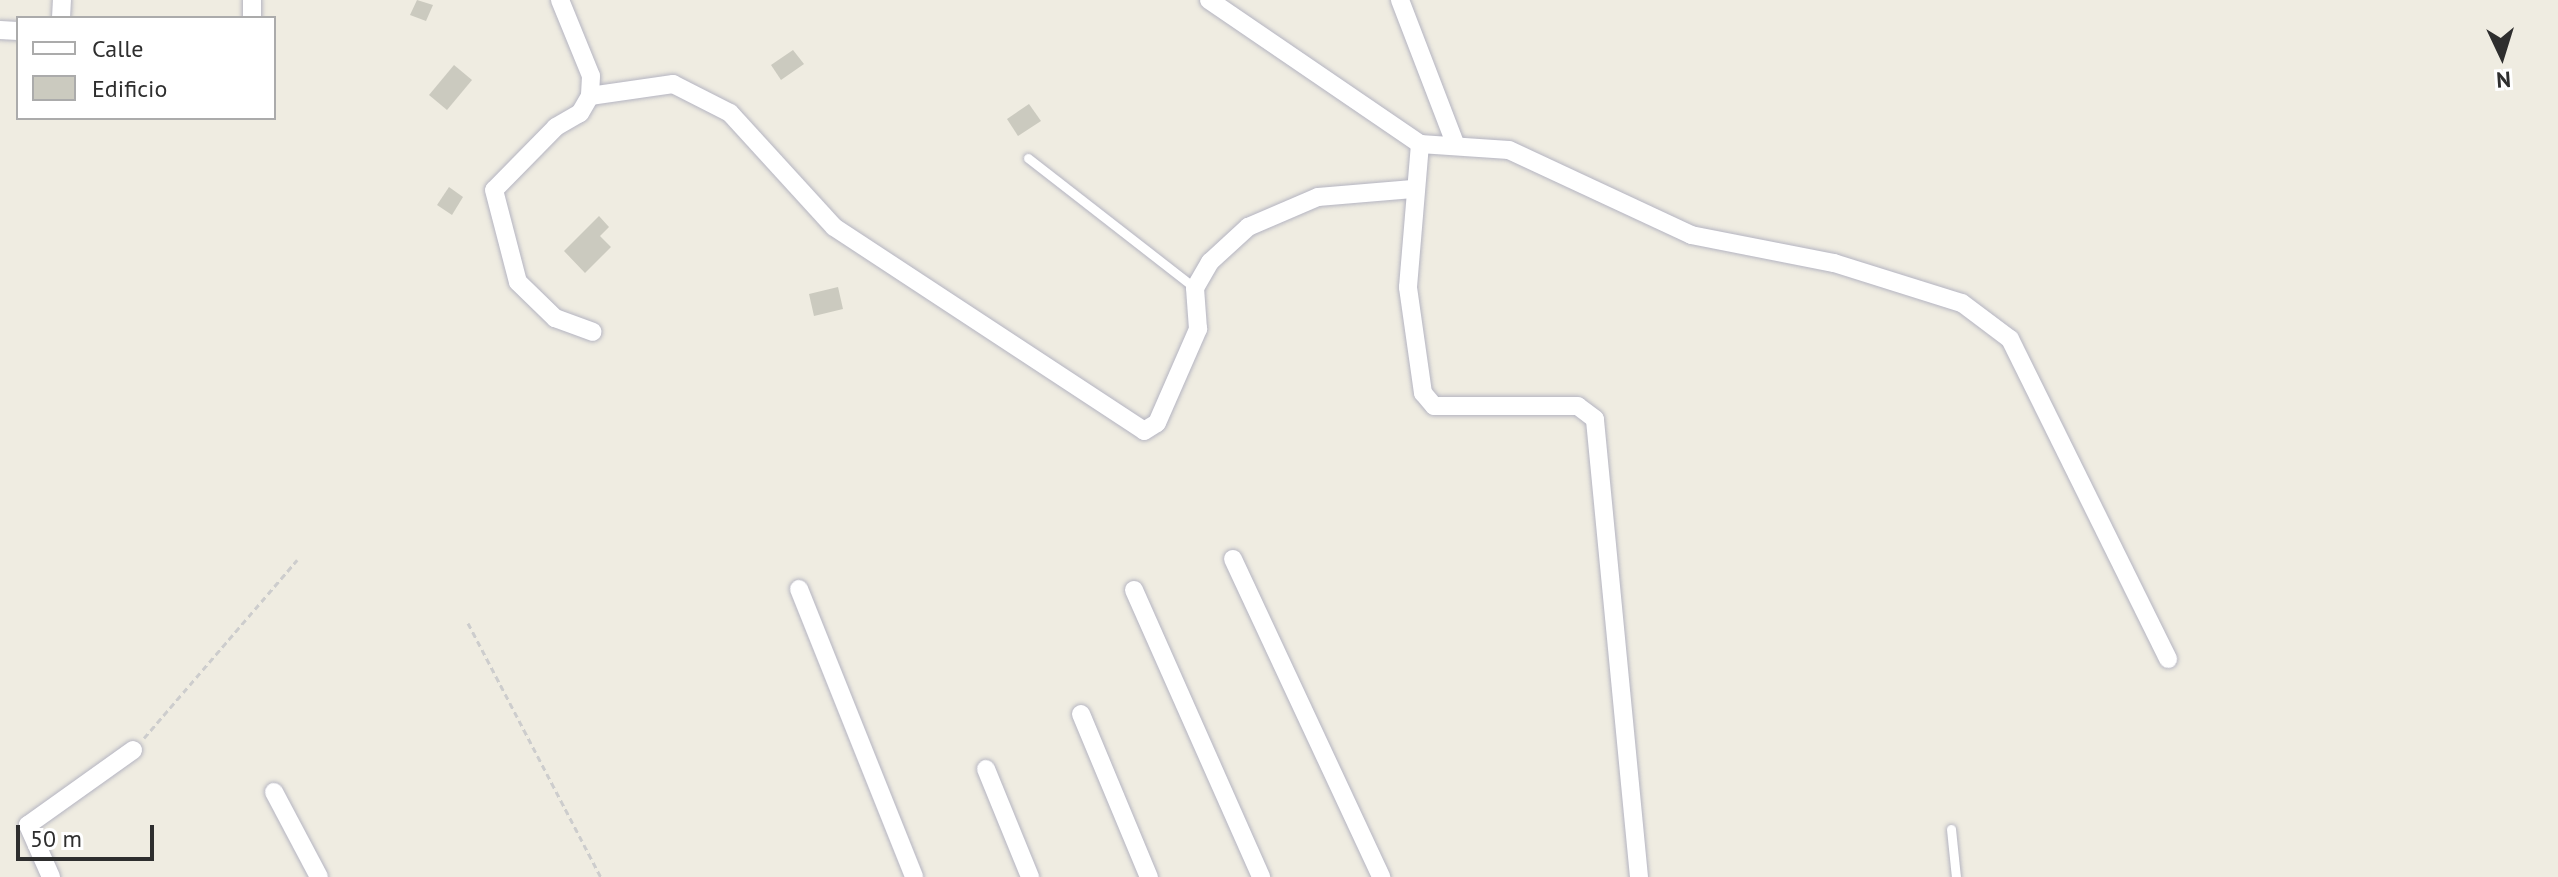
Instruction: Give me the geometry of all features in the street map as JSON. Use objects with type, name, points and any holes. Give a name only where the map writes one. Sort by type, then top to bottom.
[{"type":"street","points":[[560,0],[591,76],[590,96]]},
{"type":"street","points":[[1210,0],[1420,144],[1509,150],[1550,164],[1691,235],[1834,263],[1962,303],[2010,339],[2168,659]]},
{"type":"street","points":[[1400,0],[1456,146]]},
{"type":"street","points":[[593,332],[555,318],[518,282],[494,190],[590,96],[673,84],[730,113],[834,227],[1144,431],[1157,423],[1198,329],[1195,288],[1210,262],[1248,227],[1318,197],[1413,189]]},
{"type":"street","points":[[1420,144],[1413,189],[1408,287],[1428,400],[1459,408],[1578,406],[1595,419],[1639,877]]},
{"type":"street","points":[[1233,559],[1381,877]]},
{"type":"street","points":[[799,589],[914,877]]},
{"type":"street","points":[[1134,590],[1261,877]]},
{"type":"street","points":[[1081,714],[1149,877]]},
{"type":"street","points":[[51,877],[28,825],[133,750]]},
{"type":"street","points":[[986,769],[1030,877]]},
{"type":"street","points":[[274,792],[319,877]]},
{"type":"lane","points":[[1028,158],[1195,288]]},
{"type":"lane","points":[[1951,829],[1956,877]]},
{"type":"path","points":[[133,750],[297,560]]},
{"type":"path","points":[[468,623],[601,877]]},
{"type":"building","points":[[417,0],[433,5],[426,21],[410,15]]},
{"type":"building","points":[[793,50],[804,64],[781,80],[771,65]]},
{"type":"building","points":[[454,65],[472,80],[447,110],[429,95]]},
{"type":"building","points":[[1029,104],[1041,121],[1018,136],[1007,119]]},
{"type":"building","points":[[449,187],[463,197],[452,215],[437,205]]},
{"type":"building","points":[[599,216],[609,227],[600,236],[611,247],[585,273],[564,251]]},
{"type":"building","points":[[838,287],[843,309],[814,316],[809,294]]}]
